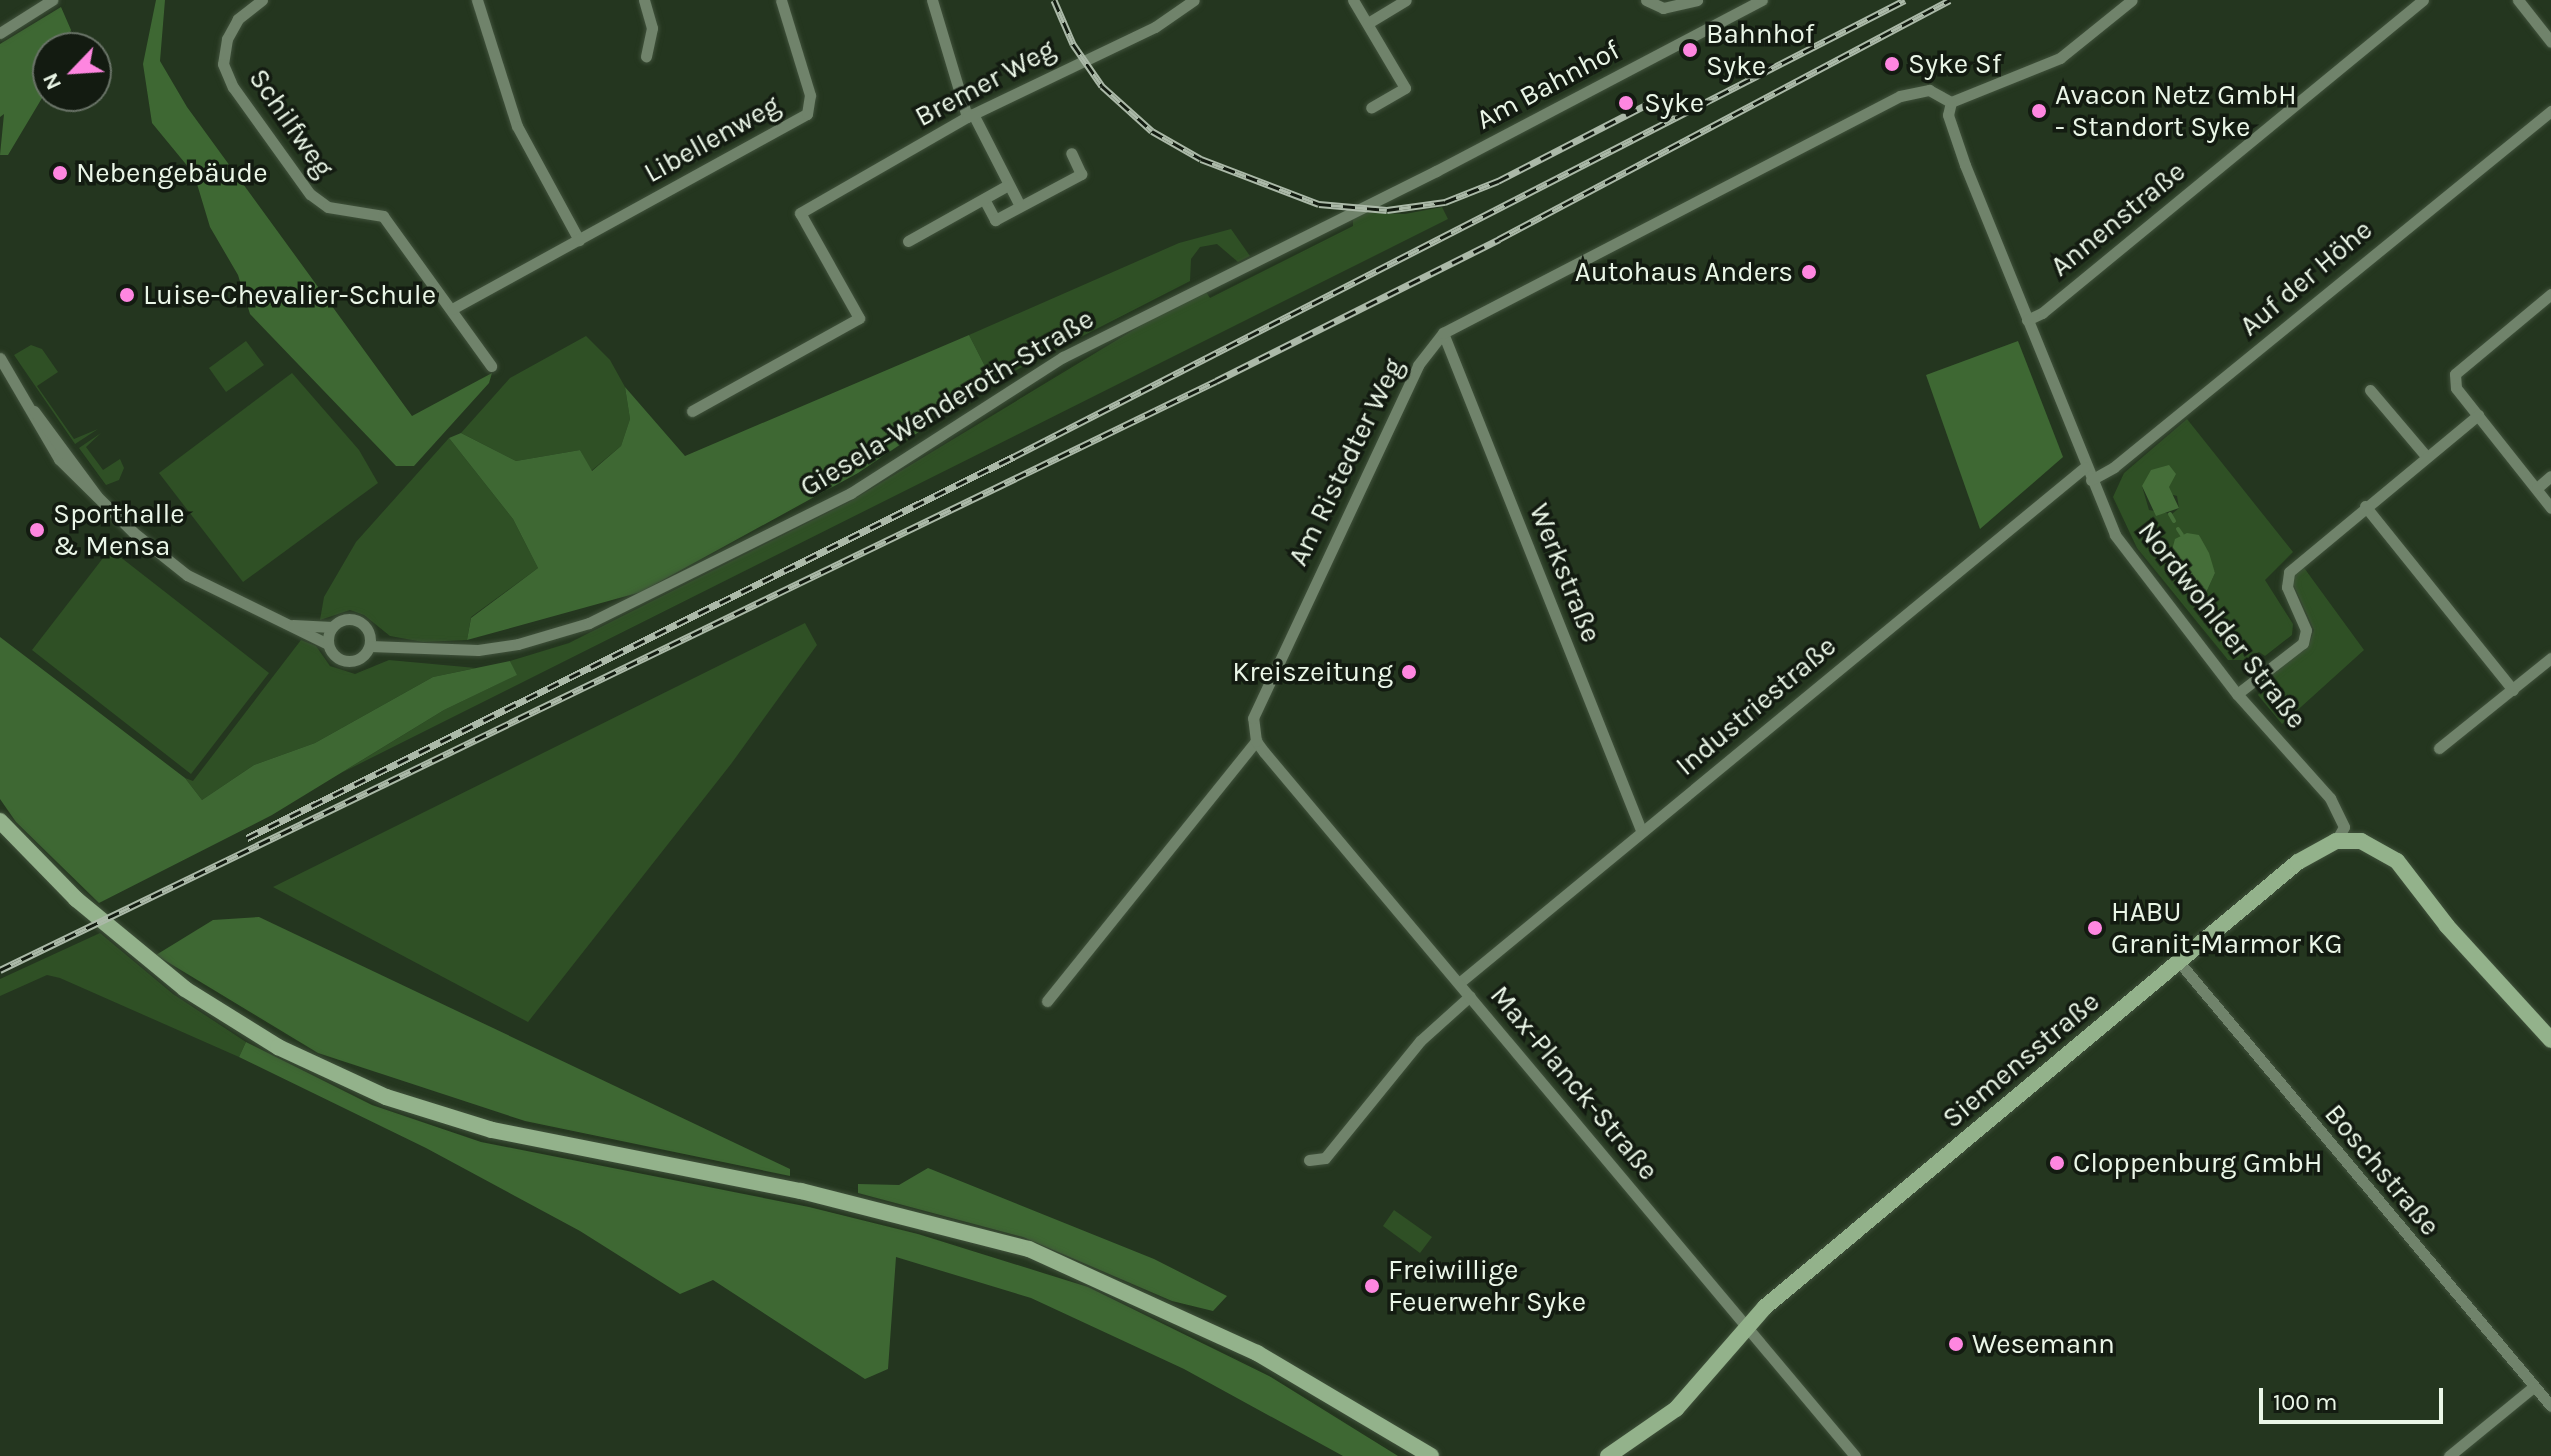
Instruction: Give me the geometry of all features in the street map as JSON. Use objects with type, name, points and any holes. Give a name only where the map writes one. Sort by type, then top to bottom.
[{"type":"main road","points":[[0,821],[76,899],[185,989],[278,1047],[386,1097],[492,1130],[831,1197],[1029,1249],[1233,1340],[1431,1456]]},
{"type":"main road","name":"Siemensstraße","points":[[1608,1456],[1676,1409],[1746,1327],[2298,862],[2336,841]]},
{"type":"main road","points":[[2336,841],[2361,841],[2397,861],[2447,926],[2551,1040]]},
{"type":"street","points":[[0,33],[52,0]]},
{"type":"street","name":"Schilfweg","points":[[262,0],[238,19],[227,39],[223,64],[233,87],[310,194],[328,207],[383,216],[491,366]]},
{"type":"street","points":[[452,309],[579,240],[517,126],[477,0]]},
{"type":"street","points":[[644,0],[652,28],[646,56]]},
{"type":"street","name":"Libellenweg","points":[[579,240],[807,114],[810,95],[781,0]]},
{"type":"street","points":[[932,0],[970,116],[1020,206]]},
{"type":"street","name":"Bremer Weg","points":[[692,411],[859,318],[800,213],[970,116],[1155,27],[1194,0]]},
{"type":"street","points":[[1353,0],[1405,88],[1371,108]]},
{"type":"street","points":[[1368,23],[1406,0]]},
{"type":"street","points":[[1646,0],[1663,8],[1697,0]]},
{"type":"street","name":"Am Bahnhof","points":[[1356,209],[1762,0]]},
{"type":"street","points":[[1951,102],[2060,58],[2132,0]]},
{"type":"street","name":"Annenstraße","points":[[2027,320],[2054,303],[2423,0]]},
{"type":"street","points":[[2518,0],[2551,42]]},
{"type":"street","name":"Am Ristedter Weg","points":[[1256,741],[1253,718],[1309,594],[1418,365],[1443,333],[1900,96],[1929,90],[1951,102]]},
{"type":"street","name":"Nordwohlder Straße","points":[[1951,102],[1948,115],[1965,165],[2085,467],[2137,569],[2237,694],[2330,798],[2344,827],[2336,841]]},
{"type":"street","name":"Auf der Höhe","points":[[2091,480],[2114,467],[2551,111]]},
{"type":"street","points":[[984,199],[995,220],[1081,174],[1071,153]]},
{"type":"street","points":[[908,241],[1008,185]]},
{"type":"street","name":"Giesela-Wenderoth-Straße","points":[[370,646],[478,650],[518,644],[589,623],[851,493],[1063,357],[1356,209]]},
{"type":"street","points":[[2551,294],[2455,374],[2456,388],[2551,508]]},
{"type":"street","name":"Werkstraße","points":[[1443,333],[1641,830]]},
{"type":"street","points":[[0,358],[28,404],[99,499],[187,575],[328,644],[342,661],[355,661],[370,646],[363,623],[342,620],[332,627],[291,625]]},
{"type":"street","points":[[2370,390],[2426,456]]},
{"type":"street","points":[[2237,694],[2303,643],[2306,630],[2287,587],[2289,572],[2478,415]]},
{"type":"street","name":"Industriestraße","points":[[1459,983],[2085,467]]},
{"type":"street","points":[[2537,488],[2551,476]]},
{"type":"street","points":[[2365,506],[2513,690]]},
{"type":"street","points":[[328,644],[332,627]]},
{"type":"street","points":[[2439,748],[2551,658]]},
{"type":"street","points":[[1047,1001],[1256,741]]},
{"type":"street","name":"Max-Planck-Straße","points":[[1256,741],[1855,1456]]},
{"type":"street","name":"Boschstraße","points":[[2179,962],[2532,1388],[2551,1406]]},
{"type":"street","points":[[1074,967],[1083,980]]},
{"type":"street","points":[[1309,1160],[1325,1158],[1420,1041],[1470,996]]},
{"type":"street","points":[[2449,1456],[2532,1388]]},
{"type":"shaded area","points":[[156,0],[165,0],[160,61],[187,107],[412,416],[492,373],[489,383],[414,466],[396,466],[250,314],[238,275],[210,227],[194,174],[152,123],[143,64]]},
{"type":"shaded area","points":[[61,7],[71,30],[32,32],[34,112],[8,155],[0,155],[4,114],[0,117],[0,44]]},
{"type":"shaded area","points":[[1442,207],[1448,219],[341,773],[444,710],[516,675],[510,661],[569,643],[851,501],[1150,320],[1206,292],[1210,298],[1353,226],[1353,212],[1405,214]]},
{"type":"shaded area","points":[[1231,229],[1250,256],[1238,262],[1217,244],[1200,247],[1191,259],[1190,281],[993,382],[969,335],[1179,243]]},
{"type":"shaded area","points":[[969,335],[993,382],[858,473],[641,592],[467,640],[471,618],[538,568],[513,519],[449,438],[461,433],[516,461],[580,450],[592,471],[621,446],[630,419],[625,387],[685,456]]},
{"type":"shaded area","points":[[586,336],[610,360],[625,387],[630,419],[621,446],[591,471],[580,450],[516,461],[461,433],[510,378]]},
{"type":"shaded area","points":[[246,341],[264,365],[226,392],[209,368]]},
{"type":"shaded area","points":[[2018,341],[2063,457],[1980,529],[1926,375]]},
{"type":"shaded area","points":[[31,345],[42,349],[58,372],[37,386],[74,439],[98,429],[75,444],[14,355]]},
{"type":"shaded area","points":[[292,373],[359,450],[378,483],[243,582],[159,473]]},
{"type":"shaded area","points":[[2187,419],[2293,552],[2265,580],[2293,624],[2292,635],[2265,656],[2259,652],[2244,660],[2228,660],[2137,548],[2113,497],[2124,473]],"holes":[[[2142,486],[2177,496],[2179,508],[2172,514],[2149,510]],[[2199,535],[2215,573],[2205,595],[2183,571]]]},
{"type":"shaded area","points":[[101,433],[86,447],[103,470],[120,459],[124,468],[119,480],[106,485],[79,448]]},
{"type":"shaded area","points":[[449,438],[513,519],[538,568],[471,617],[467,640],[423,642],[390,636],[364,615],[350,610],[320,620],[324,597],[356,542]]},
{"type":"shaded area","points":[[2169,465],[2176,474],[2169,487],[2179,508],[2156,516],[2142,486],[2151,470]]},
{"type":"shaded area","points":[[2187,533],[2199,535],[2215,573],[2205,595],[2172,550],[2175,539]]},
{"type":"shaded area","points":[[110,549],[269,673],[191,774],[32,650]]},
{"type":"shaded area","points":[[2302,565],[2364,650],[2282,724],[2258,695],[2270,676],[2310,642],[2314,630],[2291,579]]},
{"type":"shaded area","points":[[805,623],[817,645],[731,764],[528,1022],[273,887]]},
{"type":"shaded area","points":[[0,637],[185,778],[202,800],[254,765],[315,743],[433,677],[510,661],[517,675],[444,710],[272,815],[99,903],[16,822],[0,799]]},
{"type":"shaded area","points":[[301,640],[316,646],[330,666],[355,674],[389,660],[476,668],[433,677],[315,743],[254,765],[202,800],[185,778],[193,781]]},
{"type":"shaded area","points":[[259,917],[790,1169],[790,1176],[525,1121],[318,1053],[156,955],[213,920]]},
{"type":"shaded area","points":[[100,933],[173,994],[246,1042],[239,1057],[60,978],[47,975],[0,996],[0,979]]},
{"type":"shaded area","points":[[246,1042],[372,1105],[481,1142],[809,1207],[918,1234],[1088,1287],[1269,1376],[1398,1456],[1343,1456],[1184,1369],[1031,1298],[896,1257],[888,1369],[865,1379],[713,1280],[680,1294],[580,1231],[426,1148],[239,1057]]},
{"type":"shaded area","points":[[928,1168],[1154,1259],[1227,1296],[1213,1311],[1172,1301],[1023,1237],[858,1193],[858,1184],[899,1185]]},
{"type":"shaded area","points":[[1394,1210],[1432,1237],[1420,1253],[1383,1226]]},
{"type":"waterway","points":[[2170,514],[2174,521]]},
{"type":"waterway","points":[[2178,529],[2182,535]]},
{"type":"railway","points":[[1054,0],[1073,44],[1102,86],[1152,131],[1201,159],[1319,204],[1387,210],[1445,202],[1498,181],[1652,102]]},
{"type":"railway","points":[[247,838],[1013,457],[1905,0]]},
{"type":"railway","points":[[0,970],[1216,381],[1499,239],[1950,0]]},
{"type":"place","name":"Bahnhof Syke","points":[[1690,50]]},
{"type":"place","name":"Syke Sf","points":[[1892,64]]},
{"type":"place","name":"Syke","points":[[1626,103]]},
{"type":"place","name":"Avacon Netz GmbH - Standort Syke","points":[[2039,111]]},
{"type":"place","name":"Nebengebäude","points":[[60,173]]},
{"type":"place","name":"Autohaus Anders","points":[[1809,272]]},
{"type":"place","name":"Luise-Chevalier-Schule","points":[[127,295]]},
{"type":"place","name":"Sporthalle & Mensa","points":[[37,530]]},
{"type":"place","name":"Kreiszeitung","points":[[1409,672]]},
{"type":"place","name":"HABU Granit-Marmor KG","points":[[2095,928]]},
{"type":"place","name":"Cloppenburg GmbH","points":[[2057,1163]]},
{"type":"place","name":"Freiwillige Feuerwehr Syke","points":[[1372,1286]]},
{"type":"place","name":"Wesemann","points":[[1956,1344]]}]
